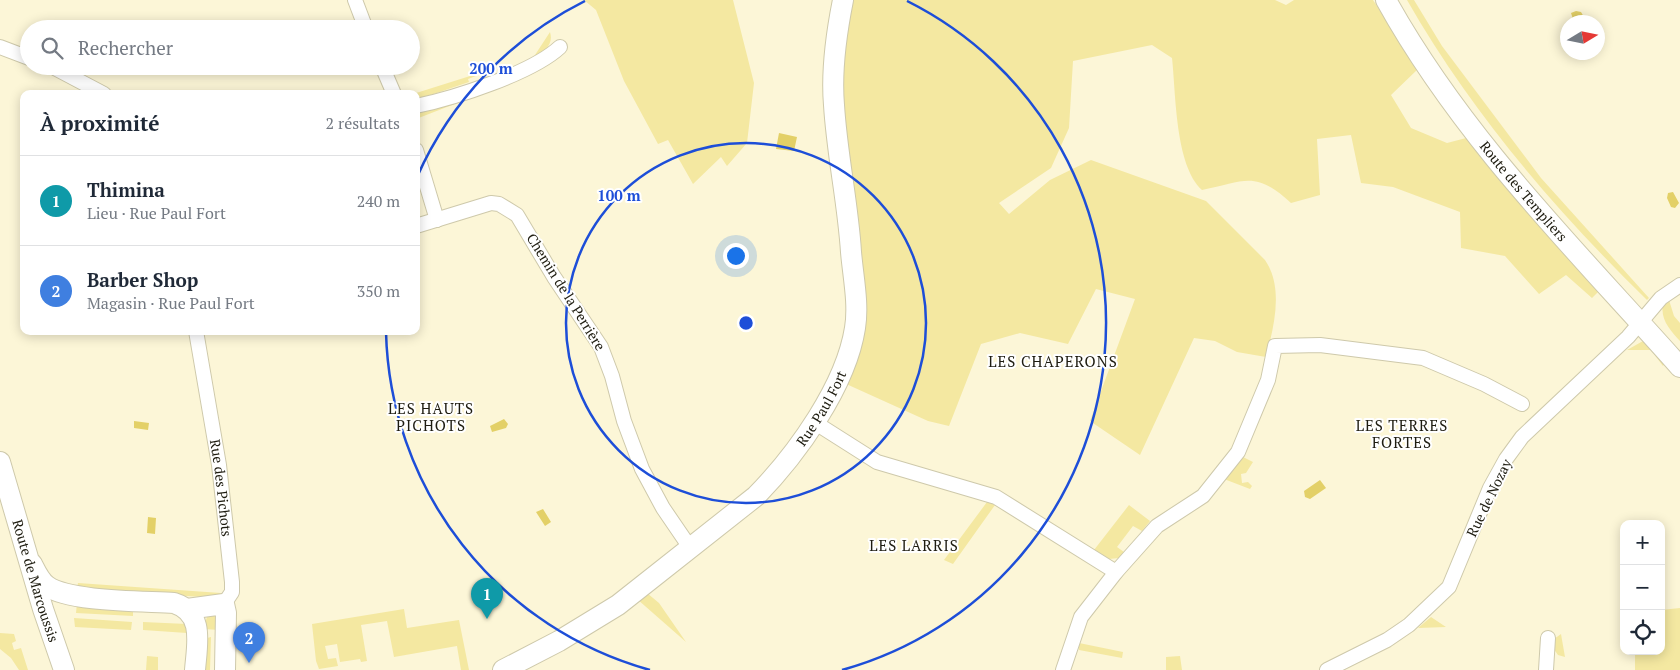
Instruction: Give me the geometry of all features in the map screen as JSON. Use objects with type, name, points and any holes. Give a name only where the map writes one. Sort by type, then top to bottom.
[{"type":"main road","name":"Rue Paul Fort","points":[[503,670],[559,641],[618,605],[756,496],[773,479],[814,422],[837,384],[846,364],[856,326],[850,230],[834,106],[833,66],[842,0]]},
{"type":"main road","name":"Route des Templiers","points":[[1386,0],[1432,74],[1498,163],[1539,212],[1680,352]]},
{"type":"main road","name":"Route des Templiers","points":[[1400,0],[1437,60],[1534,193],[1644,318],[1680,367]]},
{"type":"main road","name":"Route de Marcoussis","points":[[0,462],[32,564],[43,609],[62,662]]},
{"type":"main road","points":[[32,564],[41,581],[47,586],[74,596],[174,603],[187,608],[224,604],[226,614],[225,670]]},
{"type":"main road","points":[[62,662],[52,614],[58,603],[74,596]]},
{"type":"main road","points":[[187,608],[196,622],[198,631],[195,670]]},
{"type":"street","points":[[355,0],[363,20]]},
{"type":"street","points":[[0,47],[20,55]]},
{"type":"street","points":[[420,105],[436,102],[532,67],[560,47]]},
{"type":"street","points":[[68,75],[96,90]]},
{"type":"street","points":[[386,75],[392,90]]},
{"type":"street","points":[[420,163],[437,220]]},
{"type":"street","name":"Chemin de la Perrière","points":[[420,225],[491,203],[505,206],[517,215],[554,276],[601,347],[612,376],[626,427],[642,469],[663,508],[691,549]]},
{"type":"street","name":"Rue de Nozay","points":[[1327,670],[1393,636],[1409,625],[1448,587],[1490,488],[1506,458],[1522,437],[1602,363],[1661,298],[1680,285]]},
{"type":"street","name":"Rue des Pichots","points":[[197,335],[219,465],[232,582],[232,592],[224,604]]},
{"type":"street","points":[[1063,670],[1081,618],[1116,572],[1157,526],[1203,496],[1238,452],[1268,380],[1276,346],[1320,345],[1423,358],[1477,380],[1522,404]]},
{"type":"street","points":[[814,422],[877,462],[996,497],[1116,572]]},
{"type":"street","points":[[1546,670],[1548,638]]},
{"type":"shaded area","points":[[584,0],[733,0],[754,83],[747,143],[727,166],[721,157],[693,184],[668,140],[658,144],[624,81],[596,10]]},
{"type":"shaded area","points":[[848,0],[1275,0],[1286,5],[1294,0],[1373,0],[1418,69],[1391,95],[1411,128],[1447,143],[1470,137],[1602,288],[1592,298],[1566,275],[1539,294],[1505,256],[1461,248],[1460,212],[1393,187],[1361,183],[1351,135],[1317,139],[1320,195],[1291,203],[1268,186],[1250,181],[1240,181],[1202,190],[1193,179],[1186,164],[1182,147],[1178,128],[1172,58],[1152,45],[1073,61],[1069,128],[1051,168],[999,203],[1009,214],[1050,180],[1091,160],[1206,201],[1265,260],[1271,271],[1276,295],[1276,307],[1266,357],[1237,352],[1215,341],[1194,338],[1140,455],[1090,421],[1135,299],[1096,289],[1068,344],[1020,333],[981,344],[949,426],[928,421],[844,383],[854,359],[840,104]]},
{"type":"shaded area","points":[[1407,0],[1414,0],[1442,46],[1541,178],[1649,298],[1647,300],[1580,231],[1516,158],[1459,81]]},
{"type":"shaded area","points":[[1576,11],[1581,12],[1583,15],[1572,15],[1571,13]]},
{"type":"shaded area","points":[[550,32],[551,41],[545,50],[535,59],[533,58]]},
{"type":"shaded area","points":[[505,65],[468,79],[469,82],[420,99],[420,92]]},
{"type":"shaded area","points":[[518,77],[519,79],[420,117],[420,111]]},
{"type":"shaded area","points":[[779,133],[797,137],[794,151],[776,149]]},
{"type":"shaded area","points":[[1673,192],[1679,203],[1675,208],[1671,207],[1667,198],[1668,193]]},
{"type":"shaded area","points":[[1669,300],[1674,316],[1680,323],[1680,341],[1667,325],[1663,316],[1663,305]]},
{"type":"shaded area","points":[[1643,341],[1664,364],[1663,366],[1651,350],[1627,350]]},
{"type":"shaded area","points":[[504,419],[508,424],[506,428],[492,432],[490,426]]},
{"type":"shaded area","points":[[134,421],[149,423],[148,430],[134,428]]},
{"type":"shaded area","points":[[1243,457],[1253,462],[1246,473],[1241,474],[1242,483],[1248,482],[1252,486],[1250,489],[1224,479]]},
{"type":"shaded area","points":[[1320,480],[1326,488],[1310,499],[1305,497],[1304,491]]},
{"type":"shaded area","points":[[987,502],[995,505],[953,564],[944,560]]},
{"type":"shaded area","points":[[1129,505],[1150,521],[1142,531],[1133,526],[1117,547],[1124,552],[1119,558],[1109,559],[1094,550]]},
{"type":"shaded area","points":[[543,509],[551,522],[545,526],[536,512]]},
{"type":"shaded area","points":[[148,517],[156,518],[155,534],[147,533]]},
{"type":"shaded area","points":[[78,583],[221,593],[218,598],[77,589]]},
{"type":"shaded area","points":[[647,593],[659,603],[686,642],[637,599]]},
{"type":"shaded area","points":[[77,603],[133,608],[133,616],[76,613]]},
{"type":"shaded area","points":[[1680,608],[1680,670],[1635,670],[1635,655],[1665,655],[1665,610]]},
{"type":"shaded area","points":[[404,609],[407,628],[459,620],[469,670],[461,670],[457,646],[394,657],[387,621],[361,625],[367,661],[361,662],[360,659],[340,662],[337,644],[325,646],[328,659],[336,658],[338,666],[319,669],[316,661],[312,624]]},
{"type":"shaded area","points":[[208,614],[214,614],[218,617],[220,630],[203,629]]},
{"type":"shaded area","points":[[1431,617],[1446,627],[1418,628]]},
{"type":"shaded area","points":[[74,618],[132,622],[131,630],[75,627]]},
{"type":"shaded area","points":[[143,622],[187,624],[187,633],[143,630]]},
{"type":"shaded area","points":[[0,633],[14,634],[16,641],[12,643],[14,650],[21,648],[28,670],[19,670],[11,658],[0,649]]},
{"type":"shaded area","points":[[1561,634],[1565,657],[1558,655],[1553,648],[1554,639]]},
{"type":"shaded area","points":[[211,637],[210,670],[204,670],[207,638]]},
{"type":"shaded area","points":[[1079,643],[1123,652],[1122,658],[1079,650]]},
{"type":"shaded area","points":[[147,656],[158,657],[158,670],[146,670]]},
{"type":"shaded area","points":[[1180,656],[1182,670],[1166,670],[1166,657]]},
{"type":"place","name":"Thimina","points":[[487,619]]},
{"type":"place","name":"Barber Shop","points":[[249,663]]},
{"type":"district","name":"LES CHAPERONS","points":[[1053,362]]},
{"type":"district","name":"LES HAUTS PICHOTS","points":[[431,418]]},
{"type":"district","name":"LES TERRES FORTES","points":[[1402,434]]},
{"type":"district","name":"LES LARRIS","points":[[914,546]]}]
